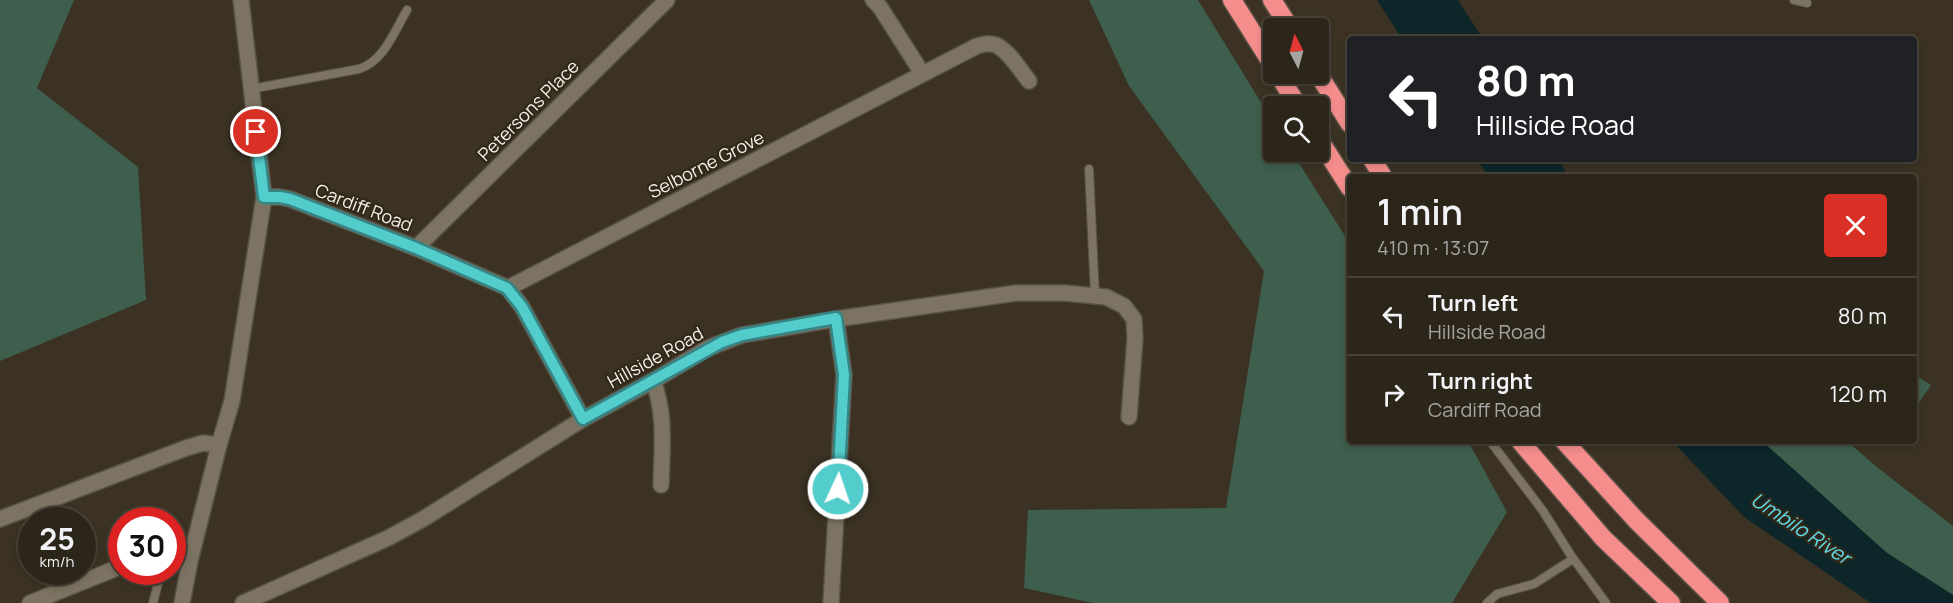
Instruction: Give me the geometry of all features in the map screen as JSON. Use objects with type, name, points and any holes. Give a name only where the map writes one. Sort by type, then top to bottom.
[{"type":"highway","points":[[1232,0],[1263,49]]},
{"type":"highway","points":[[1272,0],[1284,18]]},
{"type":"highway","points":[[1324,84],[1347,119]]},
{"type":"highway","points":[[1329,155],[1347,183]]},
{"type":"highway","points":[[1523,444],[1604,538],[1671,603]]},
{"type":"highway","points":[[1567,444],[1636,520],[1720,603]]},
{"type":"street","points":[[182,603],[190,561],[232,400],[264,197],[241,0]]},
{"type":"street","name":"Petersons Place","points":[[416,248],[668,0]]},
{"type":"street","points":[[873,0],[922,73]]},
{"type":"street","name":"Selborne Grove","points":[[507,288],[977,46],[996,45],[1005,52],[1029,81]]},
{"type":"street","name":"Cardiff Road","points":[[264,197],[290,199],[416,248],[507,288],[522,307],[583,419]]},
{"type":"street","name":"Hillside Road","points":[[243,603],[388,538],[423,519],[583,419],[708,348],[742,335],[836,318],[1016,293],[1040,292],[1106,297],[1124,306],[1134,319],[1135,339],[1129,417]]},
{"type":"street","points":[[831,603],[844,375],[836,318]]},
{"type":"street","points":[[653,381],[662,411],[662,485]]},
{"type":"street","points":[[0,519],[203,442],[219,445]]},
{"type":"street","points":[[186,561],[190,561]]},
{"type":"street","points":[[30,603],[108,572]]},
{"type":"lane","points":[[1794,0],[1807,3]]},
{"type":"lane","points":[[251,89],[368,66],[375,62],[382,52],[407,10]]},
{"type":"lane","points":[[1089,169],[1095,296]]},
{"type":"lane","points":[[1492,444],[1543,511],[1573,559],[1600,598],[1606,603]]},
{"type":"lane","points":[[1487,603],[1497,594],[1534,584],[1573,559]]},
{"type":"lane","points":[[153,603],[158,585]]},
{"type":"green space","points":[[0,0],[74,0],[37,88],[138,167],[146,300],[0,361]]},
{"type":"green space","points":[[1089,0],[1198,0],[1263,106],[1263,162],[1298,162],[1347,239],[1347,444],[1470,444],[1507,512],[1452,603],[1093,603],[1024,588],[1028,510],[1226,508],[1264,271],[1129,86]]},
{"type":"green space","points":[[1917,376],[1931,385],[1917,406]]},
{"type":"green space","points":[[1761,444],[1850,444],[1953,526],[1953,595],[1887,553]]},
{"type":"water","points":[[1377,0],[1458,0],[1481,36],[1400,36]]},
{"type":"water","points":[[1479,162],[1560,162],[1567,174],[1486,174]]},
{"type":"water","name":"Umbilo River","points":[[1675,444],[1765,444],[1887,553],[1953,595],[1953,603],[1871,603],[1744,517]]},
{"type":"route","points":[[256,132],[264,197],[290,199],[416,248],[507,288],[522,307],[583,419],[722,342],[742,335],[836,318],[844,375],[838,489]]}]
